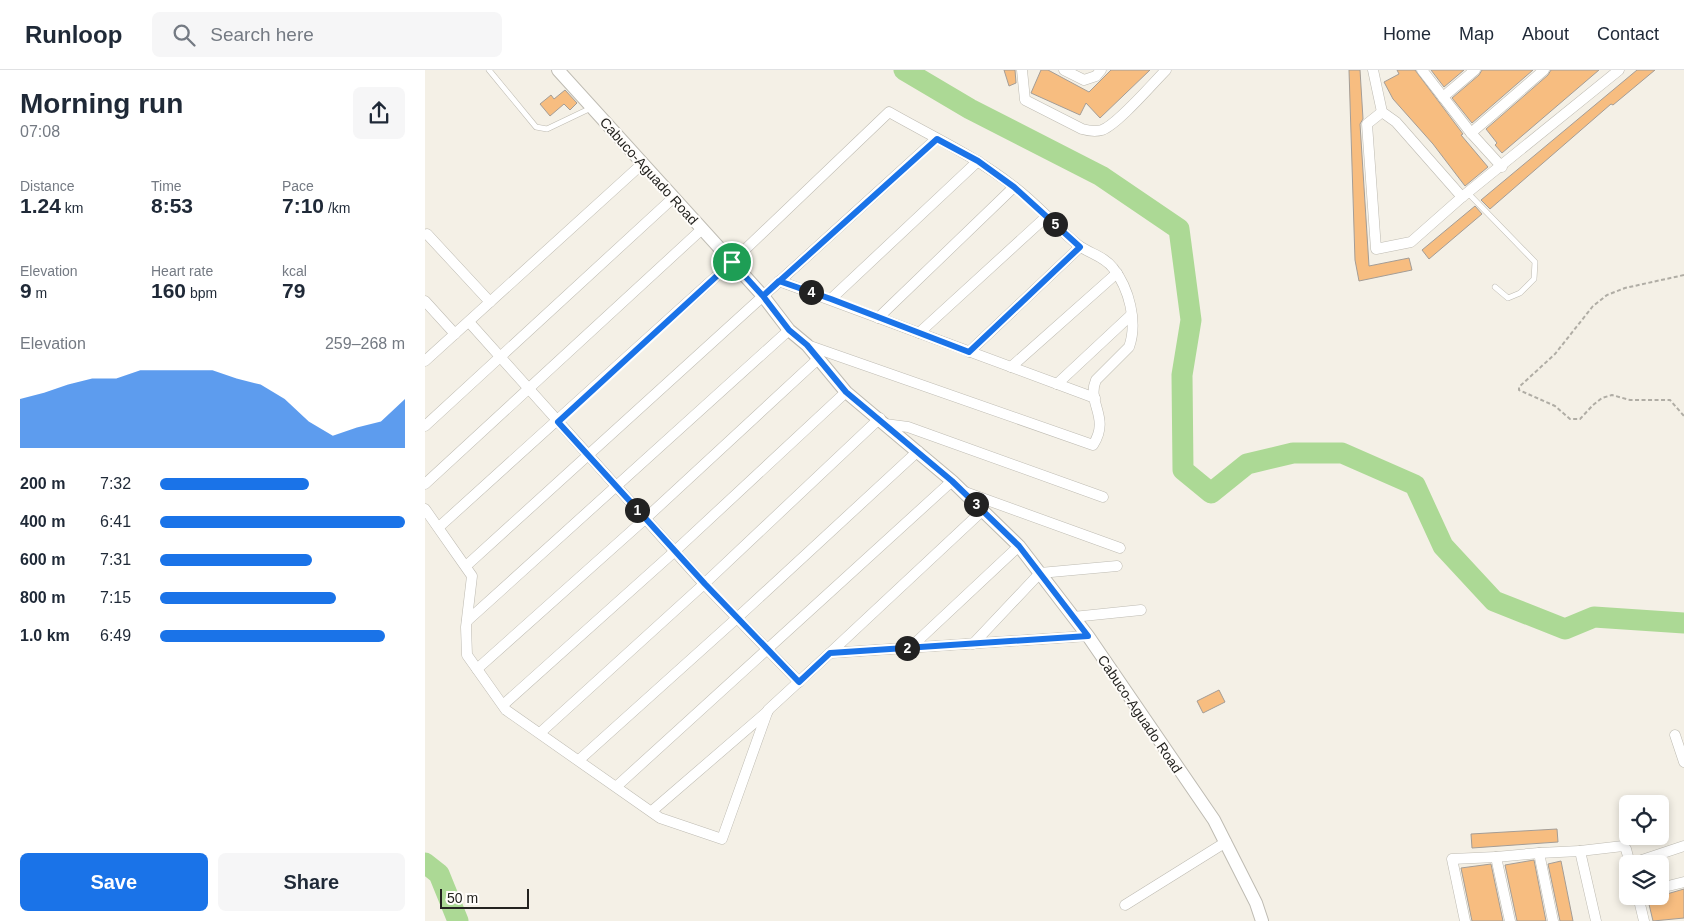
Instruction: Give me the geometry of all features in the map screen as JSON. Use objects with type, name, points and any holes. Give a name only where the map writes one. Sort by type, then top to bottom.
[{"type":"street","name":"Cabuco-Aguado Road","points":[[558,70],[763,296],[789,330],[807,345],[846,392],[883,421],[952,481],[1019,546],[1088,636],[1214,820],[1256,903],[1262,921]]},
{"type":"street","points":[[1021,70],[1025,100],[1083,129],[1093,131],[1104,130],[1131,106],[1166,70]]},
{"type":"street","points":[[1064,70],[1084,80],[1096,76],[1101,70]]},
{"type":"street","points":[[1373,70],[1382,112],[1396,122],[1465,195]]},
{"type":"street","points":[[1422,70],[1471,133],[1502,167]]},
{"type":"street","points":[[1443,96],[1475,70]]},
{"type":"street","points":[[1471,133],[1544,70]]},
{"type":"street","points":[[1382,112],[1367,124],[1376,249],[1411,242],[1465,195],[1502,167],[1619,70]]},
{"type":"street","points":[[439,527],[558,422],[732,262],[889,112],[978,161],[1014,187],[1080,247],[1103,258],[1117,272],[1125,286],[1131,315],[1131,340],[1129,347],[1096,380],[1093,387],[1101,422],[1100,431],[1093,446],[807,345]]},
{"type":"street","points":[[466,566],[937,139]]},
{"type":"street","points":[[831,299],[978,161]]},
{"type":"street","points":[[425,361],[642,164]]},
{"type":"street","points":[[878,318],[1014,187]]},
{"type":"street","points":[[425,426],[673,198]]},
{"type":"street","points":[[919,333],[1047,216]]},
{"type":"street","points":[[425,484],[702,229]]},
{"type":"street","points":[[427,234],[490,302]]},
{"type":"street","points":[[969,352],[1080,247]]},
{"type":"street","points":[[1011,367],[1117,272]]},
{"type":"street","points":[[779,281],[1095,398]]},
{"type":"street","points":[[425,302],[455,334]]},
{"type":"street","points":[[1057,384],[1131,315]]},
{"type":"street","points":[[469,322],[645,519],[799,682]]},
{"type":"street","points":[[467,621],[789,330]]},
{"type":"street","points":[[477,669],[645,519],[818,359]]},
{"type":"street","points":[[503,705],[675,551],[846,392]]},
{"type":"street","points":[[540,733],[883,421],[907,427],[1103,497]]},
{"type":"street","points":[[579,760],[737,618],[917,451]]},
{"type":"street","points":[[617,786],[952,481]]},
{"type":"street","points":[[963,492],[1120,548]]},
{"type":"street","points":[[425,509],[472,576],[467,621],[467,655],[506,710],[617,786],[660,818],[723,838],[769,710]]},
{"type":"street","points":[[652,812],[769,710],[982,511]]},
{"type":"street","points":[[910,648],[1019,546]]},
{"type":"street","points":[[973,644],[1040,573],[1117,566]]},
{"type":"street","points":[[1073,616],[1141,610]]},
{"type":"street","points":[[830,653],[1088,636]]},
{"type":"street","points":[[1675,735],[1684,762]]},
{"type":"street","points":[[1125,905],[1226,842]]},
{"type":"street","points":[[1465,921],[1452,859],[1581,851],[1623,846],[1628,855]]},
{"type":"street","points":[[1657,855],[1684,846]]},
{"type":"street","points":[[1581,851],[1596,921]]},
{"type":"street","points":[[1539,854],[1553,921]]},
{"type":"street","points":[[1496,857],[1510,921]]},
{"type":"street","points":[[1669,886],[1684,882]]},
{"type":"street","points":[[1640,905],[1644,921]]},
{"type":"lane","points":[[489,70],[536,127],[541,130],[592,108]]},
{"type":"lane","points":[[1465,195],[1535,262],[1535,279],[1520,293],[1508,298],[1495,287]]},
{"type":"path","points":[[1684,275],[1625,288],[1607,295],[1593,306],[1555,354],[1519,387],[1519,390],[1549,402],[1569,419],[1580,419],[1602,398],[1612,395],[1630,400],[1670,400],[1684,416]]},
{"type":"building","points":[[1004,70],[1015,70],[1016,83],[1009,86]]},
{"type":"building","points":[[1041,70],[1048,70],[1089,92],[1111,70],[1150,70],[1100,118],[1086,103],[1080,115],[1031,93]]},
{"type":"building","points":[[1349,70],[1360,70],[1363,119],[1360,124],[1369,266],[1409,258],[1412,270],[1359,281],[1355,260]]},
{"type":"building","points":[[1397,70],[1415,70],[1463,134],[1461,135],[1488,167],[1465,186],[1433,144],[1393,99],[1384,82],[1399,74]]},
{"type":"building","points":[[1431,70],[1464,70],[1444,87]]},
{"type":"building","points":[[1482,70],[1533,70],[1472,123],[1452,98],[1479,75]]},
{"type":"building","points":[[1551,70],[1599,70],[1502,153],[1486,129],[1548,75]]},
{"type":"building","points":[[1637,70],[1655,70],[1613,105],[1611,104],[1490,209],[1481,200]]},
{"type":"building","points":[[565,90],[577,103],[570,110],[564,104],[550,116],[540,104],[551,95],[554,99]]},
{"type":"building","points":[[1475,206],[1482,214],[1429,259],[1422,250]]},
{"type":"building","points":[[1219,690],[1225,702],[1203,713],[1197,701]]},
{"type":"building","points":[[1557,829],[1558,842],[1472,848],[1471,834]]},
{"type":"building","points":[[1534,860],[1546,921],[1517,921],[1505,865]]},
{"type":"building","points":[[1561,861],[1573,921],[1560,921],[1548,864]]},
{"type":"building","points":[[1491,864],[1503,921],[1472,921],[1461,868]]},
{"type":"building","points":[[1684,889],[1684,918],[1653,921],[1649,905],[1669,905],[1669,893]]},
{"type":"waterway","points":[[904,70],[970,109],[1101,176],[1179,229],[1191,320],[1182,375],[1183,470],[1211,493],[1247,464],[1293,453],[1342,453],[1415,485],[1443,546],[1494,601],[1565,629],[1594,617],[1684,623]]},
{"type":"waterway","points":[[425,863],[439,874],[458,921]]},
{"type":"route","points":[[732,262],[558,422],[705,584],[799,682],[830,653],[1088,636],[1019,546],[952,481],[880,418],[846,392],[807,345],[789,330],[763,296],[779,281],[969,352],[1080,247],[1014,187],[978,161],[937,139],[884,186],[832,234],[779,281],[763,296],[732,262]]}]
